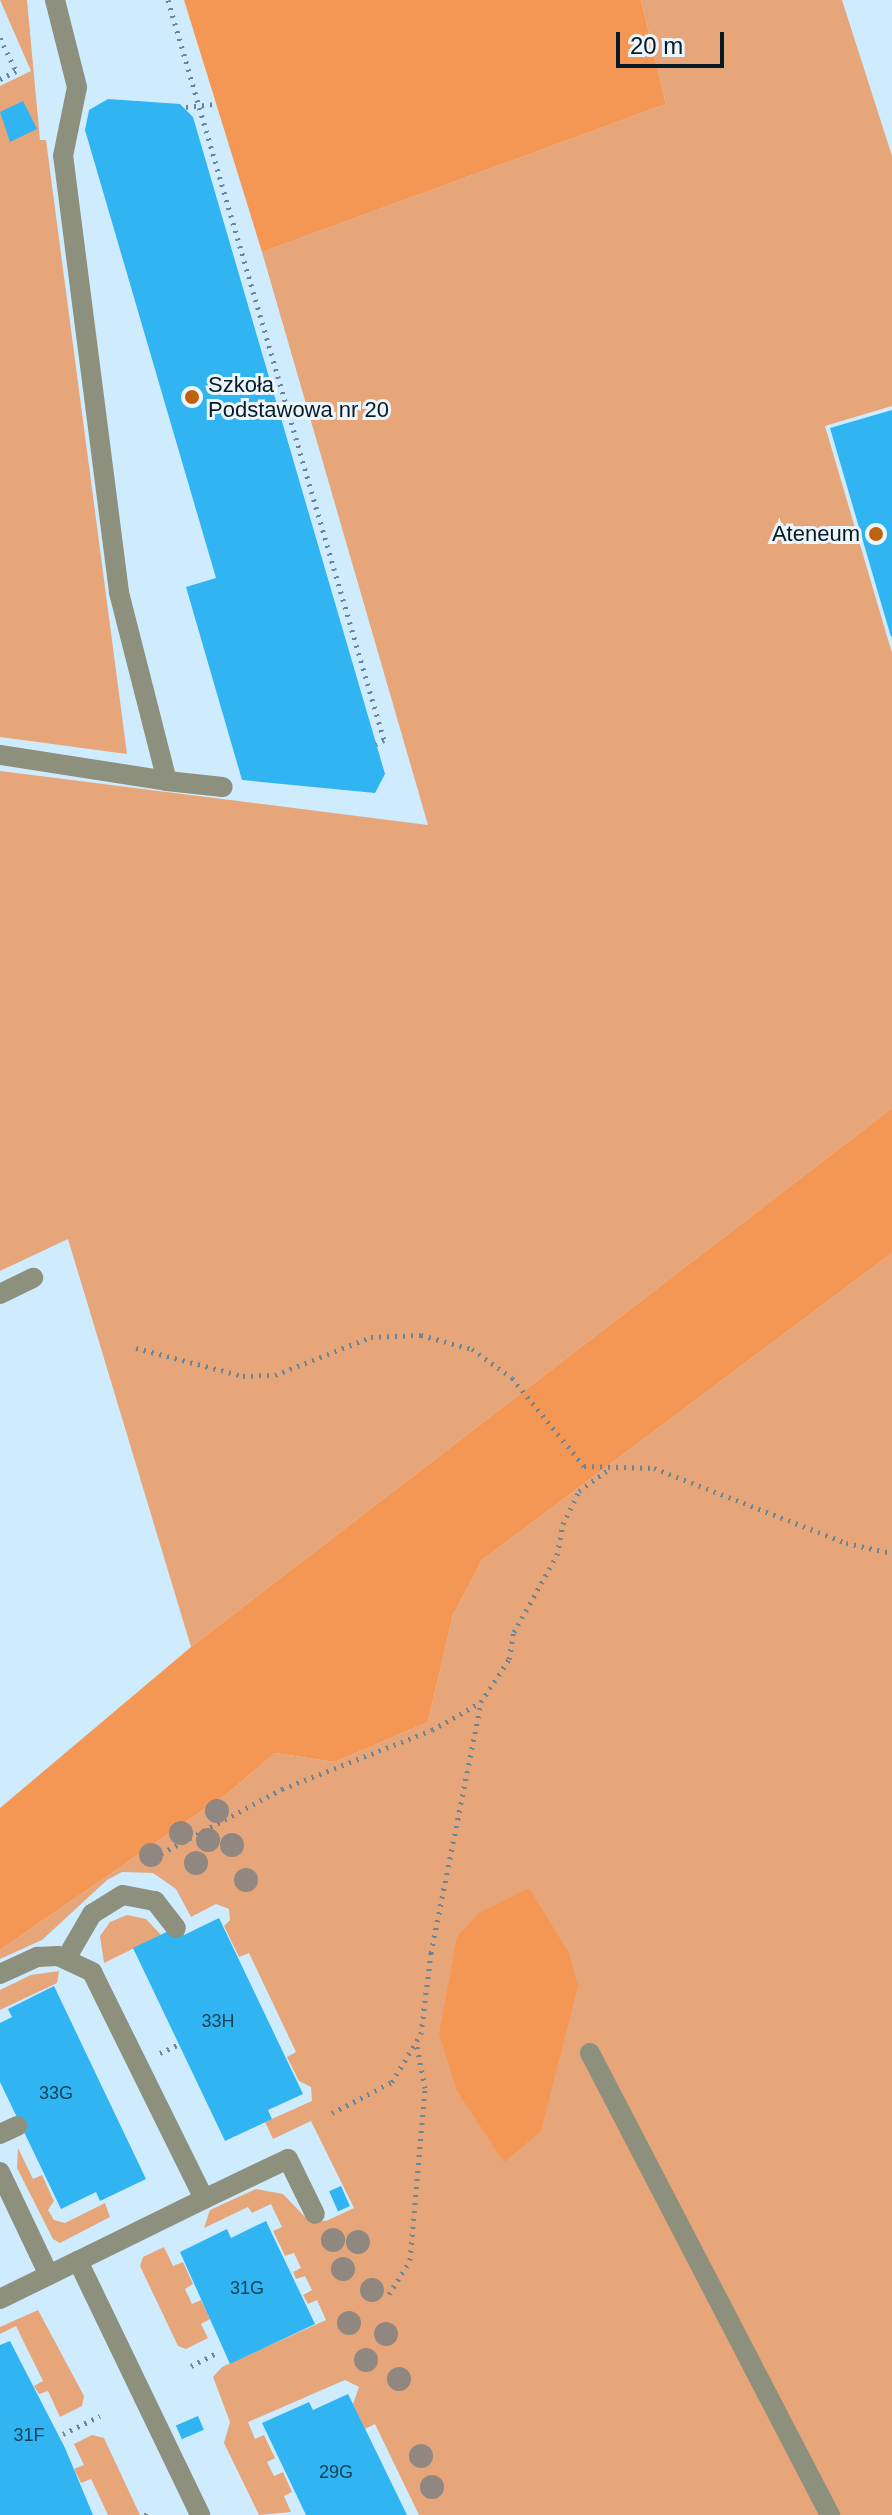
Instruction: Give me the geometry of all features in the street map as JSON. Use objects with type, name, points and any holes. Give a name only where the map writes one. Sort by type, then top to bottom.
[{"type":"street","points":[[55,0],[77,87],[63,156],[119,592],[167,781]]},
{"type":"street","points":[[0,755],[223,787]]},
{"type":"street","points":[[0,1294],[33,1278]]},
{"type":"street","points":[[67,1957],[92,1914],[123,1895],[155,1901],[176,1928]]},
{"type":"street","points":[[0,1974],[37,1957],[67,1957],[86,1966],[98,1980],[204,2199]]},
{"type":"street","points":[[590,2053],[830,2515]]},
{"type":"street","points":[[0,2299],[288,2159],[315,2214]]},
{"type":"street","points":[[0,2172],[49,2275]]},
{"type":"street","points":[[78,2261],[200,2515]]},
{"type":"path","points":[[168,0],[384,740],[376,744]]},
{"type":"path","points":[[0,38],[16,71],[0,79]]},
{"type":"path","points":[[186,107],[216,104]]},
{"type":"path","points":[[136,1348],[243,1376],[275,1375],[371,1337],[421,1335],[472,1349],[512,1378],[584,1466],[654,1468],[846,1543],[892,1553]]},
{"type":"path","points":[[332,2113],[392,2082],[416,2045],[481,1702],[509,1659],[514,1632],[557,1555],[563,1524],[579,1491],[608,1469]]},
{"type":"path","points":[[147,1861],[304,1779],[432,1730],[481,1702]]},
{"type":"path","points":[[389,2294],[410,2260],[425,2088],[416,2045]]},
{"type":"path","points":[[191,2366],[219,2352]]},
{"type":"path","points":[[63,2434],[100,2416]]},
{"type":"shaded area","points":[[0,0],[27,0],[40,140],[46,140],[127,754],[0,737],[0,86],[31,71]]},
{"type":"shaded area","points":[[184,0],[641,0],[666,104],[262,252]]},
{"type":"shaded area","points":[[641,0],[842,0],[892,156],[892,406],[825,426],[892,653],[892,1108],[191,1647],[68,1239],[0,1271],[0,771],[428,825],[262,252],[666,104]]},
{"type":"shaded area","points":[[892,1108],[892,1253],[482,1560],[453,1615],[428,1722],[335,1762],[275,1753],[229,1792],[0,1950],[0,1808],[191,1647]]},
{"type":"shaded area","points":[[892,1253],[892,2515],[419,2515],[375,2424],[365,2429],[353,2404],[359,2387],[345,2380],[248,2422],[255,2439],[264,2435],[275,2458],[267,2462],[274,2476],[283,2472],[292,2492],[284,2496],[291,2512],[259,2515],[224,2443],[230,2422],[213,2377],[222,2367],[326,2320],[317,2300],[308,2304],[303,2295],[312,2290],[305,2276],[296,2279],[293,2272],[301,2268],[294,2253],[285,2256],[273,2231],[282,2227],[271,2204],[252,2213],[248,2207],[204,2228],[210,2210],[256,2189],[283,2194],[307,2219],[326,2221],[354,2208],[311,2121],[273,2139],[265,2122],[312,2101],[311,2087],[299,2081],[287,2057],[296,2052],[249,1953],[239,1957],[224,1926],[230,1920],[229,1909],[216,1904],[191,1917],[176,1889],[153,1873],[122,1872],[107,1880],[42,1940],[0,1959],[0,1950],[229,1792],[275,1753],[335,1762],[428,1722],[453,1615],[482,1560]]},
{"type":"shaded area","points":[[529,1888],[569,1953],[578,1986],[541,2131],[504,2162],[457,2091],[439,2034],[457,1937],[479,1913]]},
{"type":"shaded area","points":[[127,1915],[146,1919],[161,1935],[104,1963],[100,1936],[110,1922]]},
{"type":"shaded area","points":[[59,1971],[57,1983],[0,2010],[0,1990],[31,1975]]},
{"type":"shaded area","points":[[18,2148],[33,2179],[42,2175],[54,2201],[48,2210],[54,2220],[65,2223],[105,2203],[110,2217],[60,2243],[53,2239],[17,2168]]},
{"type":"shaded area","points":[[164,2247],[173,2266],[183,2262],[193,2284],[185,2289],[192,2304],[201,2300],[210,2319],[201,2324],[208,2338],[186,2349],[178,2346],[140,2266],[143,2257]]},
{"type":"shaded area","points":[[38,2310],[84,2396],[82,2406],[60,2417],[48,2391],[39,2394],[34,2386],[43,2381],[16,2326],[0,2334],[0,2327]]},
{"type":"shaded area","points":[[92,2435],[104,2438],[140,2515],[108,2515],[91,2479],[81,2483],[74,2469],[84,2465],[74,2444]]},
{"type":"building","points":[[108,99],[180,104],[193,117],[385,774],[375,793],[242,780],[186,587],[216,578],[85,130],[89,110]]},
{"type":"building","points":[[23,101],[37,129],[10,142],[0,112]]},
{"type":"building","name":"Ateneum","points":[[892,410],[892,636],[891,637],[830,428]]},
{"type":"building","points":[[219,1918],[303,2094],[268,2110],[272,2119],[225,2141],[133,1948],[179,1926],[184,1935]]},
{"type":"building","points":[[54,1986],[146,2179],[100,2201],[96,2192],[61,2209],[0,2082],[0,2023],[12,2017],[8,2009]]},
{"type":"building","points":[[341,2186],[350,2206],[338,2211],[329,2191]]},
{"type":"building","points":[[266,2221],[315,2324],[230,2364],[180,2252],[227,2229],[231,2238]]},
{"type":"building","points":[[10,2341],[65,2448],[93,2515],[0,2515],[0,2345]]},
{"type":"building","points":[[348,2394],[407,2515],[306,2515],[262,2423],[309,2402],[313,2410]]},
{"type":"building","points":[[198,2416],[204,2430],[182,2439],[176,2425]]},
{"type":"place","name":"Szkoła Podstawowa nr 20","points":[[192,397]]},
{"type":"place","name":"Ateneum","points":[[876,534]]}]
